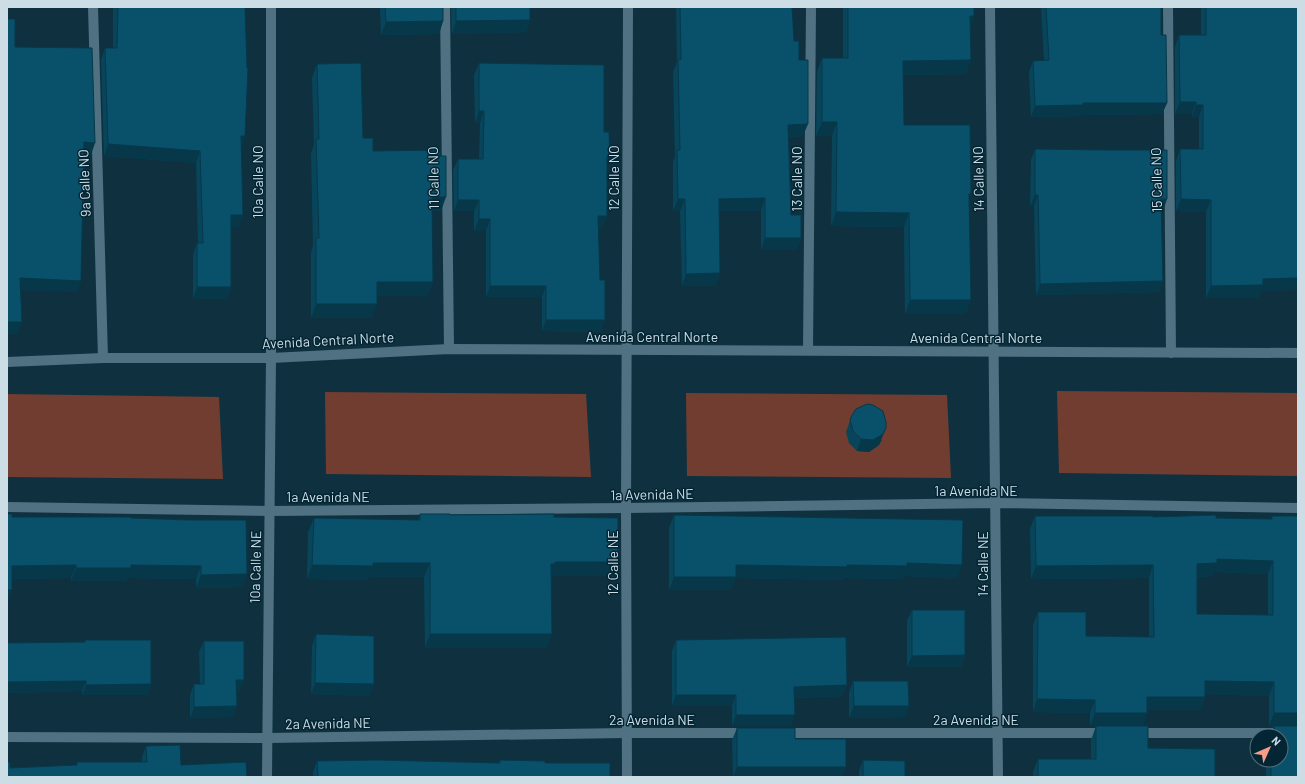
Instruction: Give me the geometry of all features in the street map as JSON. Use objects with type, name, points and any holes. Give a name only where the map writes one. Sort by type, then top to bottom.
[{"type":"street","name":"9a Calle NO","points":[[92,7],[103,358]]},
{"type":"street","name":"10a Calle NO","points":[[271,7],[271,358]]},
{"type":"street","name":"11 Calle NO","points":[[445,7],[449,349]]},
{"type":"street","name":"12 Calle NO","points":[[627,350],[628,7]]},
{"type":"street","name":"13 Calle NO","points":[[808,350],[811,7]]},
{"type":"street","name":"14 Calle NO","points":[[990,7],[994,351]]},
{"type":"street","name":"15 Calle NO","points":[[1168,7],[1171,353]]},
{"type":"street","name":"Avenida Central Norte","points":[[7,362],[103,358],[271,358],[449,349],[994,351],[1298,354]]},
{"type":"street","name":"12 Calle NE","points":[[627,350],[627,777]]},
{"type":"street","name":"14 Calle NE","points":[[994,351],[998,777]]},
{"type":"street","name":"10a Calle NE","points":[[267,777],[271,358]]},
{"type":"street","name":"1a Avenida NE","points":[[7,508],[269,511],[996,503],[1298,508]]},
{"type":"street","name":"2a Avenida NE","points":[[7,737],[267,738],[626,733],[761,733]]},
{"type":"street","name":"2a Avenida NE","points":[[776,733],[1298,733]]},
{"type":"shaded area","points":[[1057,391],[1298,393],[1298,476],[1059,473]]},
{"type":"shaded area","points":[[325,392],[586,394],[591,477],[326,474]]},
{"type":"shaded area","points":[[686,393],[947,395],[951,478],[687,476]]},
{"type":"shaded area","points":[[7,394],[219,397],[223,479],[7,477]]},
{"type":"building","points":[[118,7],[245,7],[248,68],[245,136],[241,136],[243,215],[231,215],[231,287],[197,287],[197,243],[203,243],[200,151],[108,144],[105,48],[117,48]]},
{"type":"building","points":[[385,7],[443,7],[443,21],[386,22]]},
{"type":"building","points":[[456,7],[530,7],[530,20],[456,21]]},
{"type":"building","points":[[680,7],[792,7],[794,41],[799,41],[799,60],[808,60],[808,124],[788,125],[791,215],[801,215],[801,238],[765,238],[765,198],[719,199],[720,273],[686,274],[685,199],[678,199],[677,150],[680,150],[678,60],[681,59]]},
{"type":"building","points":[[848,7],[974,7],[974,16],[970,16],[971,60],[903,61],[904,125],[970,125],[971,194],[969,194],[971,300],[910,300],[909,213],[836,212],[837,122],[822,122],[822,58],[848,58]]},
{"type":"building","points":[[1046,7],[1161,7],[1161,35],[1166,35],[1167,103],[1083,103],[1083,105],[1035,106],[1033,61],[1049,60]]},
{"type":"building","points":[[1206,7],[1298,7],[1298,278],[1263,279],[1263,285],[1211,286],[1211,200],[1181,199],[1180,149],[1203,149],[1203,105],[1196,105],[1196,102],[1180,102],[1179,35],[1206,35]]},
{"type":"building","points":[[7,19],[15,19],[15,47],[92,48],[95,143],[84,142],[81,281],[20,278],[22,322],[7,322]]},
{"type":"building","points":[[361,63],[363,138],[373,138],[373,151],[440,150],[440,156],[446,156],[446,197],[432,197],[433,282],[377,282],[377,304],[316,304],[316,238],[319,238],[316,139],[319,139],[317,64]]},
{"type":"building","points":[[479,63],[604,65],[604,132],[609,132],[610,157],[607,157],[607,216],[598,216],[600,280],[605,280],[605,320],[546,320],[546,286],[490,286],[490,219],[479,219],[479,200],[458,200],[458,159],[483,159],[484,111],[479,111]]},
{"type":"building","points":[[1035,149],[1167,150],[1167,199],[1161,199],[1163,281],[1040,284],[1038,195],[1035,195]]},
{"type":"building","points":[[867,404],[873,405],[883,411],[886,422],[886,428],[883,434],[873,440],[861,439],[853,431],[850,420],[856,409]]},
{"type":"building","points":[[7,514],[12,514],[12,517],[131,517],[188,520],[246,520],[247,574],[201,575],[201,566],[131,565],[131,568],[76,568],[76,565],[12,566],[12,590],[7,590]]},
{"type":"building","points":[[420,514],[554,514],[554,517],[618,518],[618,562],[555,562],[555,564],[551,564],[552,634],[430,634],[430,563],[373,563],[373,566],[312,565],[314,518],[420,520]]},
{"type":"building","points":[[674,515],[963,520],[962,565],[907,563],[907,566],[847,565],[847,567],[736,565],[736,577],[674,577]]},
{"type":"building","points":[[1216,515],[1216,518],[1272,519],[1272,516],[1298,516],[1298,713],[1274,713],[1274,682],[1205,681],[1205,697],[1147,697],[1147,713],[1095,713],[1095,700],[1037,699],[1038,612],[1086,612],[1086,636],[1154,637],[1153,565],[1036,566],[1035,516],[1153,517]],"holes":[[[1217,559],[1273,561],[1273,615],[1197,614],[1197,564],[1217,563]]]},
{"type":"building","points":[[912,610],[965,610],[965,655],[912,656]]},
{"type":"building","points":[[316,634],[374,636],[374,684],[315,683]]},
{"type":"building","points":[[846,637],[847,685],[794,687],[795,715],[736,715],[736,695],[676,695],[676,640]]},
{"type":"building","points":[[85,640],[151,640],[151,684],[86,685],[86,681],[7,682],[7,643],[85,642]]},
{"type":"building","points":[[204,641],[244,641],[244,680],[236,680],[237,706],[194,707],[194,684],[204,684]]},
{"type":"building","points":[[853,681],[908,681],[909,706],[854,706]]},
{"type":"building","points":[[1096,726],[1148,726],[1148,748],[1215,749],[1215,777],[1038,777],[1038,759],[1096,759]]},
{"type":"building","points":[[1274,726],[1298,726],[1298,777],[1271,777],[1271,768],[1289,768],[1289,728],[1274,728]]},
{"type":"building","points":[[737,728],[795,728],[795,739],[846,739],[846,767],[737,767]]},
{"type":"building","points":[[180,745],[181,765],[246,762],[247,777],[7,777],[7,762],[10,762],[10,768],[77,765],[77,762],[147,762],[146,746]]},
{"type":"building","points":[[376,760],[500,763],[500,760],[545,761],[545,763],[610,763],[610,777],[318,777],[317,761]]},
{"type":"building","points":[[863,760],[905,761],[905,777],[863,777]]}]
